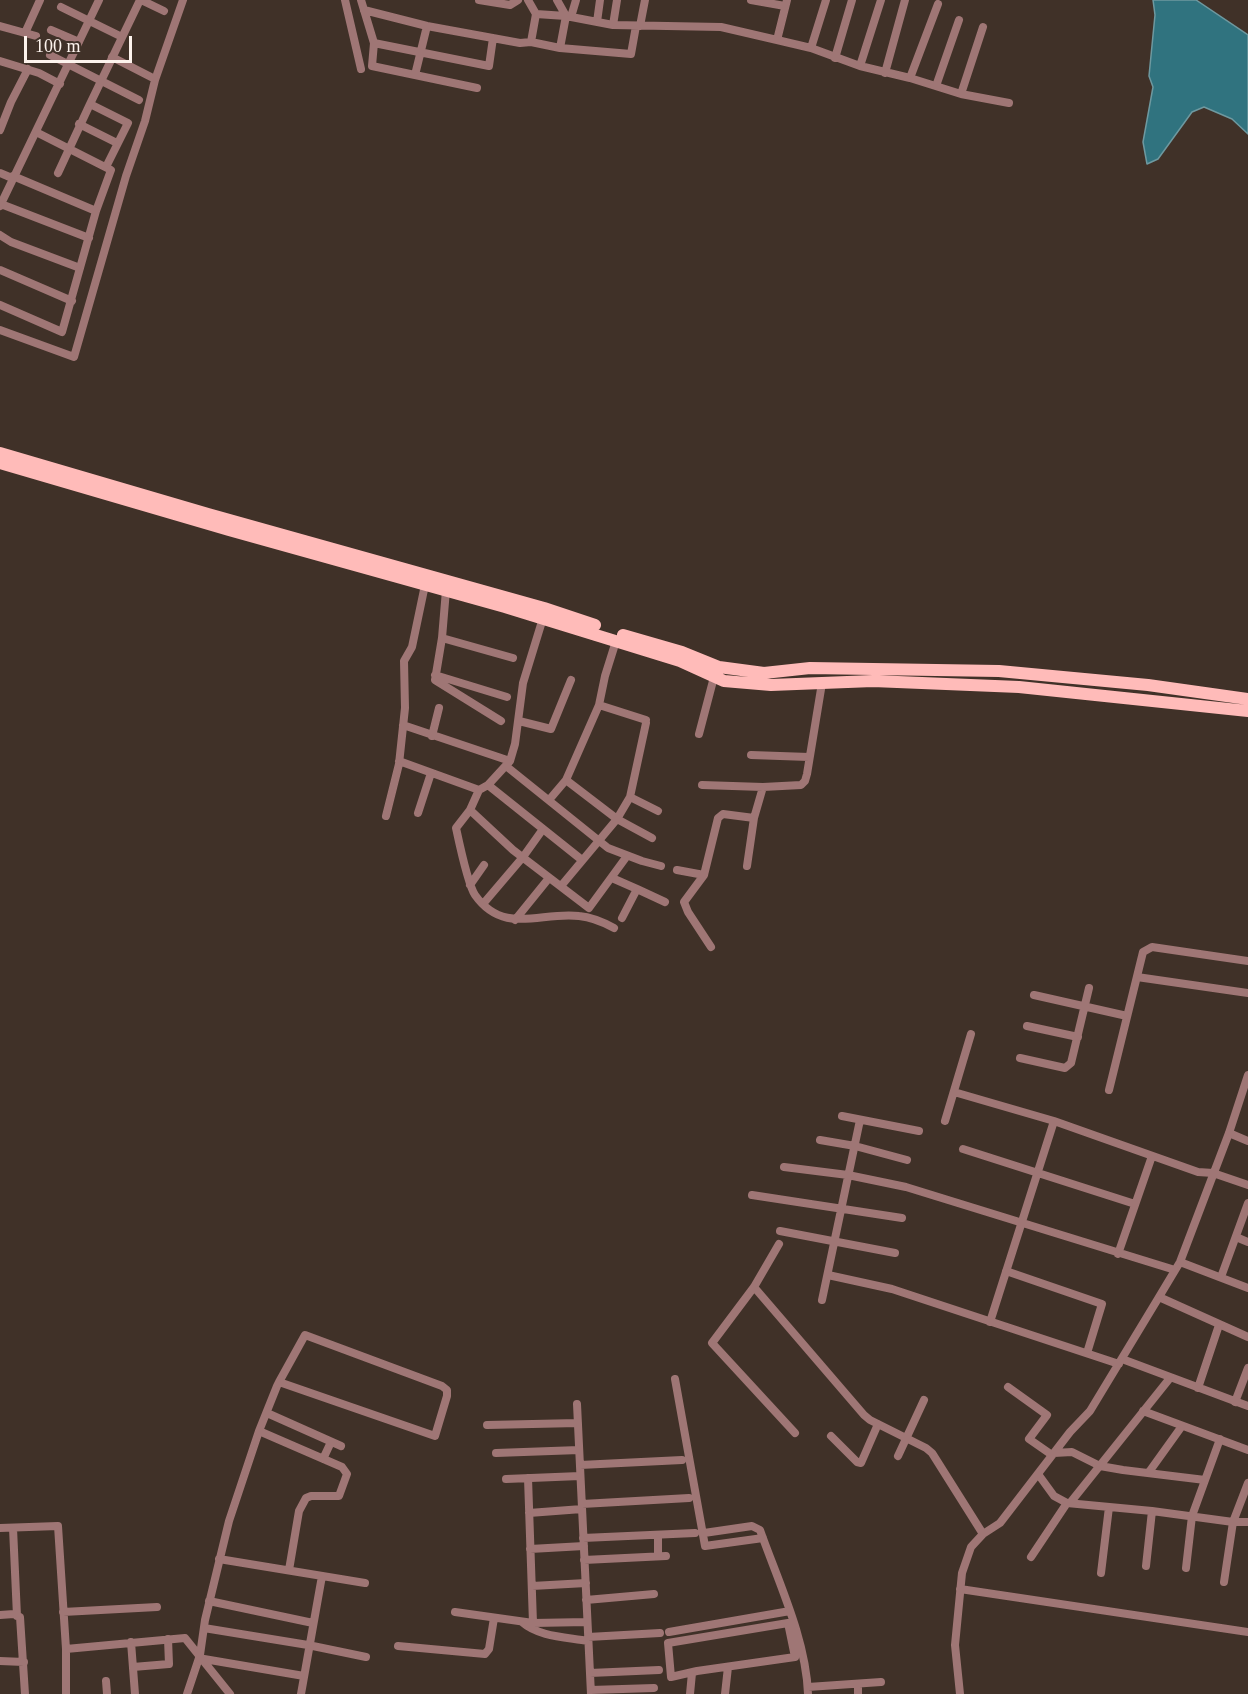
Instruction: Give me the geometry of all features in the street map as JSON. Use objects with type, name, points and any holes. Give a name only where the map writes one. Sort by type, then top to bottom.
[{"type":"main road","points":[[0,453],[544,608],[616,641],[680,662],[714,677],[746,684],[873,681],[1019,687],[1248,711]]},
{"type":"main road","points":[[0,463],[543,618],[682,652],[719,667],[764,673],[810,668],[999,671],[1148,685],[1248,699]]},
{"type":"street","points":[[25,33],[40,0]]},
{"type":"street","points":[[89,238],[1,203],[99,0]]},
{"type":"street","points":[[58,173],[141,0],[164,11]]},
{"type":"street","points":[[0,330],[74,357],[126,176],[145,121],[155,80],[183,0]]},
{"type":"street","points":[[345,0],[361,69]]},
{"type":"street","points":[[361,0],[374,43],[372,66],[477,88]]},
{"type":"street","points":[[479,0],[510,5],[518,0]]},
{"type":"street","points":[[528,0],[536,14],[531,42]]},
{"type":"street","points":[[557,0],[568,17]]},
{"type":"street","points":[[560,48],[568,17],[576,0]]},
{"type":"street","points":[[597,22],[600,0]]},
{"type":"street","points":[[613,25],[617,0]]},
{"type":"street","points":[[364,10],[428,26],[520,43],[531,42],[560,48],[630,54],[645,0]]},
{"type":"street","points":[[751,0],[786,3],[777,40]]},
{"type":"street","points":[[811,48],[826,0]]},
{"type":"street","points":[[836,58],[852,0]]},
{"type":"street","points":[[860,66],[881,0]]},
{"type":"street","points":[[885,73],[905,0]]},
{"type":"street","points":[[910,78],[938,4]]},
{"type":"street","points":[[62,7],[122,37]]},
{"type":"street","points":[[536,14],[613,25],[721,27],[811,48],[860,66],[961,94],[1009,103]]},
{"type":"street","points":[[936,86],[959,20]]},
{"type":"street","points":[[0,26],[36,36]]},
{"type":"street","points":[[415,75],[428,26]]},
{"type":"street","points":[[961,94],[983,27]]},
{"type":"street","points":[[51,30],[79,42]]},
{"type":"street","points":[[374,43],[489,66],[493,38]]},
{"type":"street","points":[[50,55],[139,100]]},
{"type":"street","points":[[112,57],[151,77]]},
{"type":"street","points":[[0,61],[28,69],[60,84]]},
{"type":"street","points":[[0,130],[7,101],[28,69]]},
{"type":"street","points":[[90,104],[128,123],[106,167]]},
{"type":"street","points":[[80,124],[117,143]]},
{"type":"street","points":[[0,305],[62,332],[96,212],[111,170],[36,132]]},
{"type":"street","points":[[0,173],[96,212]]},
{"type":"street","points":[[0,235],[11,242],[80,267]]},
{"type":"street","points":[[0,270],[72,301]]},
{"type":"street","points":[[386,816],[399,761],[403,725],[404,661],[414,639],[425,585]]},
{"type":"street","points":[[446,591],[436,681],[501,721]]},
{"type":"street","points":[[543,618],[524,683],[515,744],[508,764],[488,785],[479,790],[470,810],[456,828],[470,885],[474,894],[491,911],[515,921],[577,915],[601,921],[614,928]]},
{"type":"street","points":[[442,638],[513,658]]},
{"type":"street","points":[[549,800],[566,780],[599,705],[616,641]]},
{"type":"street","points":[[435,675],[507,697]]},
{"type":"street","points":[[699,734],[714,677]]},
{"type":"street","points":[[519,721],[550,729],[571,680]]},
{"type":"street","points":[[702,785],[763,787],[801,785],[805,781],[822,683]]},
{"type":"street","points":[[561,886],[617,819],[630,797],[646,722],[599,705]]},
{"type":"street","points":[[432,736],[439,708]]},
{"type":"street","points":[[403,725],[508,764],[608,848],[661,866]]},
{"type":"street","points":[[751,755],[809,757]]},
{"type":"street","points":[[399,761],[479,790]]},
{"type":"street","points":[[418,813],[431,773]]},
{"type":"street","points":[[566,780],[617,819],[652,838]]},
{"type":"street","points":[[488,785],[582,860]]},
{"type":"street","points":[[747,866],[754,818],[763,787]]},
{"type":"street","points":[[630,797],[658,811]]},
{"type":"street","points":[[470,810],[523,857],[589,908],[627,855]]},
{"type":"street","points":[[711,947],[684,902],[704,875],[718,818],[723,814],[754,818]]},
{"type":"street","points":[[483,904],[523,857],[543,829]]},
{"type":"street","points":[[470,885],[484,865]]},
{"type":"street","points":[[677,870],[704,875]]},
{"type":"street","points":[[515,921],[549,878]]},
{"type":"street","points":[[612,878],[665,902]]},
{"type":"street","points":[[622,918],[637,889]]},
{"type":"street","points":[[1109,1090],[1143,952],[1152,947],[1248,961]]},
{"type":"street","points":[[1137,977],[1248,993]]},
{"type":"street","points":[[1020,1058],[1065,1068],[1068,1066],[1078,1036],[1089,988]]},
{"type":"street","points":[[1034,995],[1127,1016]]},
{"type":"street","points":[[1027,1026],[1078,1036]]},
{"type":"street","points":[[945,1121],[971,1034]]},
{"type":"street","points":[[960,1694],[955,1645],[962,1573],[971,1547],[1000,1523],[1053,1454],[1090,1411],[1180,1262],[1229,1133],[1248,1075]]},
{"type":"street","points":[[954,1092],[1054,1121],[1198,1172],[1213,1173],[1248,1185]]},
{"type":"street","points":[[842,1116],[919,1131]]},
{"type":"street","points":[[822,1300],[860,1120]]},
{"type":"street","points":[[990,1322],[1054,1121]]},
{"type":"street","points":[[1229,1133],[1248,1141]]},
{"type":"street","points":[[820,1140],[855,1146],[907,1160]]},
{"type":"street","points":[[963,1149],[1135,1204]]},
{"type":"street","points":[[1118,1254],[1152,1156]]},
{"type":"street","points":[[784,1167],[906,1187],[1175,1270]]},
{"type":"street","points":[[752,1195],[902,1218]]},
{"type":"street","points":[[1221,1277],[1248,1203]]},
{"type":"street","points":[[780,1231],[895,1253]]},
{"type":"street","points":[[1236,1237],[1248,1242]]},
{"type":"street","points":[[779,1244],[754,1287],[712,1343],[795,1433]]},
{"type":"street","points":[[1180,1262],[1248,1288]]},
{"type":"street","points":[[1006,1271],[1102,1304],[1087,1353]]},
{"type":"street","points":[[828,1275],[892,1289],[1170,1378],[1248,1406]]},
{"type":"street","points":[[754,1287],[864,1415],[932,1453],[984,1534]]},
{"type":"street","points":[[1159,1297],[1248,1337]]},
{"type":"street","points":[[1198,1388],[1220,1325]]},
{"type":"street","points":[[191,1692],[202,1657],[209,1601],[239,1488],[279,1382],[305,1335],[442,1386],[447,1390],[447,1396],[435,1436],[279,1382]]},
{"type":"street","points":[[1235,1402],[1248,1368]]},
{"type":"street","points":[[1031,1557],[1069,1503],[1170,1378]]},
{"type":"street","points":[[675,1379],[699,1533],[705,1544],[707,1546],[763,1538]]},
{"type":"street","points":[[1008,1388],[1047,1415],[1029,1439],[1053,1454],[1072,1452],[1100,1466],[1205,1480]]},
{"type":"street","points":[[898,1456],[924,1400]]},
{"type":"street","points":[[577,1404],[591,1692],[654,1688]]},
{"type":"street","points":[[1143,1411],[1248,1450]]},
{"type":"street","points":[[267,1413],[341,1446]]},
{"type":"street","points":[[487,1425],[578,1423]]},
{"type":"street","points":[[831,1436],[858,1462],[861,1462],[878,1424]]},
{"type":"street","points":[[1149,1472],[1182,1426]]},
{"type":"street","points":[[259,1431],[323,1459],[346,1471],[347,1474],[339,1496],[311,1496],[302,1503],[298,1511],[289,1570]]},
{"type":"street","points":[[1186,1568],[1192,1516],[1220,1439]]},
{"type":"street","points":[[323,1459],[331,1442]]},
{"type":"street","points":[[496,1453],[579,1450]]},
{"type":"street","points":[[580,1465],[682,1460]]},
{"type":"street","points":[[1038,1474],[1054,1496],[1069,1503],[1248,1522]]},
{"type":"street","points":[[506,1479],[580,1476]]},
{"type":"street","points":[[528,1478],[533,1623]]},
{"type":"street","points":[[1224,1582],[1233,1522],[1248,1483]]},
{"type":"street","points":[[529,1513],[582,1506],[689,1498]]},
{"type":"street","points":[[1101,1573],[1109,1507]]},
{"type":"street","points":[[1146,1566],[1152,1511]]},
{"type":"street","points":[[0,1528],[58,1526],[66,1649],[66,1694]]},
{"type":"street","points":[[530,1549],[755,1526],[760,1530],[790,1611],[808,1690],[881,1682]]},
{"type":"street","points":[[13,1528],[17,1616],[20,1617],[25,1694]]},
{"type":"street","points":[[584,1560],[662,1556],[658,1535]]},
{"type":"street","points":[[219,1559],[365,1583]]},
{"type":"street","points":[[301,1694],[322,1576]]},
{"type":"street","points":[[532,1586],[585,1583]]},
{"type":"street","points":[[960,1589],[1248,1632]]},
{"type":"street","points":[[586,1600],[654,1594]]},
{"type":"street","points":[[209,1601],[313,1623]]},
{"type":"street","points":[[63,1612],[157,1607]]},
{"type":"street","points":[[669,1632],[790,1611]]},
{"type":"street","points":[[455,1612],[533,1623],[587,1622]]},
{"type":"street","points":[[0,1615],[17,1616]]},
{"type":"street","points":[[398,1646],[485,1654],[489,1649],[494,1618]]},
{"type":"street","points":[[521,1622],[539,1633],[588,1639],[660,1633]]},
{"type":"street","points":[[788,1623],[795,1657],[728,1667],[672,1677],[668,1643],[788,1623]]},
{"type":"street","points":[[204,1628],[366,1657]]},
{"type":"street","points":[[66,1649],[182,1638],[188,1640],[230,1694]]},
{"type":"street","points":[[133,1667],[169,1664],[168,1639]]},
{"type":"street","points":[[131,1642],[135,1694]]},
{"type":"street","points":[[202,1657],[304,1676]]},
{"type":"street","points":[[0,1661],[24,1662]]},
{"type":"street","points":[[725,1694],[728,1667]]},
{"type":"street","points":[[590,1673],[659,1670]]},
{"type":"street","points":[[690,1694],[692,1672]]},
{"type":"street","points":[[106,1681],[107,1694]]},
{"type":"street","points":[[858,1684],[858,1694]]},
{"type":"water","points":[[1153,0],[1196,0],[1248,35],[1248,134],[1232,119],[1204,107],[1192,112],[1158,159],[1147,164],[1143,142],[1153,87],[1149,76],[1155,15]]}]
